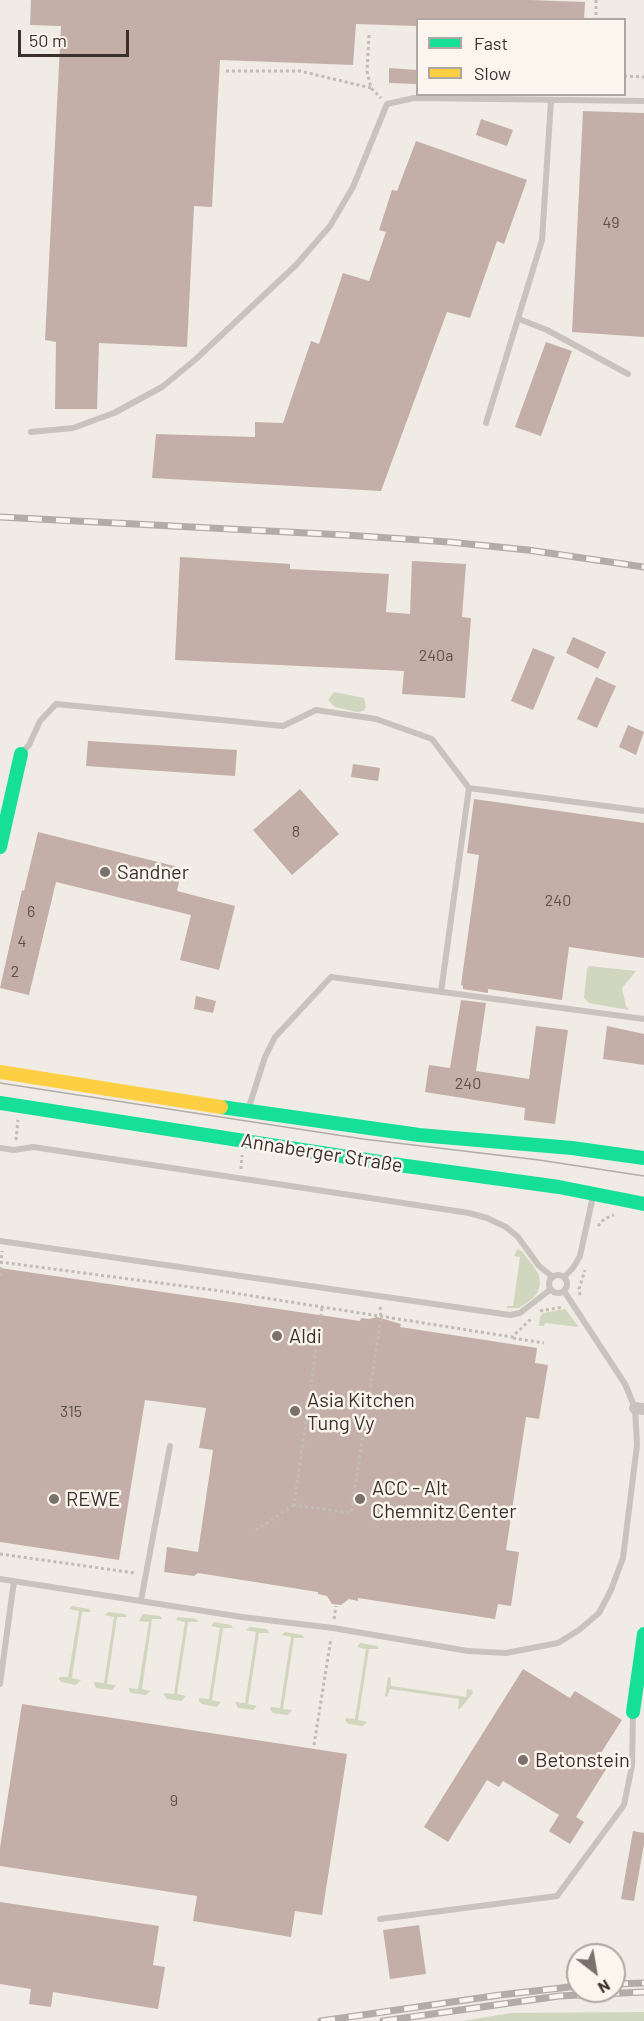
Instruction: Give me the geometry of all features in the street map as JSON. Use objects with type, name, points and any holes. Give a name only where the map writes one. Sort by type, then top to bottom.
[{"type":"main road","points":[[0,847],[21,754]]},
{"type":"main road","name":"Annaberger Straße","points":[[0,1072],[419,1135],[572,1148],[644,1158]]},
{"type":"main road","name":"Annaberger Straße","points":[[0,1103],[559,1187],[644,1204]]},
{"type":"main road","points":[[633,1712],[641,1675],[644,1634]]},
{"type":"lane","points":[[31,432],[73,428],[114,413],[162,387],[196,359],[296,265],[330,226],[353,187],[387,104],[414,98],[644,101]]},
{"type":"lane","points":[[486,423],[542,240],[550,100]]},
{"type":"lane","points":[[519,319],[547,330],[628,374]]},
{"type":"lane","points":[[21,754],[29,745],[40,721],[56,705],[283,726],[316,710],[376,719],[432,740],[469,788],[644,812]]},
{"type":"lane","points":[[441,992],[469,788]]},
{"type":"lane","points":[[248,1111],[265,1057],[275,1037],[331,977],[644,1019]]},
{"type":"lane","points":[[0,1148],[14,1150],[33,1147],[487,1218],[506,1227],[518,1237],[539,1266],[553,1277]]},
{"type":"lane","points":[[564,1277],[580,1256],[593,1195]]},
{"type":"lane","points":[[1,1241],[510,1315],[520,1313],[551,1288]]},
{"type":"lane","points":[[564,1277],[559,1275],[553,1277],[550,1282],[555,1292],[564,1291]]},
{"type":"lane","points":[[564,1277],[567,1286],[564,1291]]},
{"type":"lane","points":[[0,1579],[242,1617],[333,1628],[468,1651],[506,1653],[558,1643],[579,1630],[598,1612],[611,1590],[623,1558],[637,1445],[639,1408],[564,1291]]},
{"type":"lane","points":[[141,1600],[170,1446]]},
{"type":"lane","points":[[0,1684],[14,1581]]},
{"type":"lane","points":[[380,1919],[557,1896],[624,1805],[632,1766],[633,1712]]},
{"type":"path","points":[[596,0],[596,18]]},
{"type":"path","points":[[369,34],[367,71],[371,88]]},
{"type":"path","points":[[226,71],[300,71],[371,88],[387,104]]},
{"type":"path","points":[[626,76],[644,77]]},
{"type":"path","points":[[14,1150],[20,1106]]},
{"type":"path","points":[[240,1179],[245,1141]]},
{"type":"path","points":[[0,1276],[1,1241]]},
{"type":"path","points":[[1,1262],[221,1291],[381,1317]]},
{"type":"path","points":[[256,1530],[294,1505],[351,1513],[381,1317],[379,1296]]},
{"type":"path","points":[[294,1505],[322,1307]]},
{"type":"path","points":[[512,1337],[544,1343]]},
{"type":"path","points":[[0,1554],[146,1575]]},
{"type":"path","points":[[314,1745],[336,1606]]},
{"type":"green space","points":[[334,692],[364,698],[366,708],[357,712],[335,707],[328,700]]},
{"type":"green space","points":[[589,966],[636,971],[622,988],[629,1010],[589,1003],[584,998]]},
{"type":"green space","points":[[517,1249],[522,1251],[534,1267],[539,1275],[540,1283],[538,1292],[532,1299],[519,1308],[507,1308],[507,1306],[513,1306],[520,1257],[514,1256]]},
{"type":"green space","points":[[565,1309],[579,1327],[545,1323],[544,1326],[539,1326],[543,1313]]},
{"type":"green space","points":[[72,1606],[89,1609],[91,1612],[82,1612],[72,1678],[81,1680],[76,1685],[61,1682],[59,1679],[59,1677],[68,1677],[79,1611],[69,1609]]},
{"type":"green space","points":[[108,1612],[125,1614],[127,1617],[117,1617],[107,1684],[116,1685],[112,1690],[96,1688],[94,1684],[94,1682],[104,1683],[114,1617],[105,1615]]},
{"type":"green space","points":[[143,1614],[160,1616],[162,1619],[152,1619],[142,1689],[151,1691],[146,1695],[131,1693],[129,1690],[129,1688],[138,1689],[149,1622],[139,1621]]},
{"type":"green space","points":[[178,1617],[196,1619],[198,1622],[188,1622],[177,1694],[186,1696],[182,1701],[167,1699],[164,1695],[164,1693],[174,1694],[185,1622],[176,1620]]},
{"type":"green space","points":[[214,1622],[231,1625],[233,1628],[223,1628],[212,1700],[221,1702],[217,1707],[202,1704],[199,1701],[199,1698],[209,1699],[220,1628],[211,1626]]},
{"type":"green space","points":[[250,1627],[267,1629],[269,1633],[259,1633],[248,1704],[257,1706],[253,1710],[238,1708],[235,1702],[245,1703],[256,1632],[246,1630]]},
{"type":"green space","points":[[285,1632],[302,1635],[304,1638],[294,1638],[283,1709],[292,1710],[288,1715],[273,1713],[270,1709],[271,1707],[280,1708],[291,1637],[282,1635]]},
{"type":"green space","points":[[360,1643],[377,1646],[379,1649],[369,1649],[358,1720],[367,1722],[363,1726],[348,1724],[345,1720],[346,1718],[355,1719],[366,1649],[357,1647]]},
{"type":"green space","points":[[388,1677],[391,1678],[391,1686],[466,1697],[467,1689],[472,1690],[473,1693],[460,1709],[458,1709],[459,1699],[390,1689],[387,1697],[385,1696]]},
{"type":"green space","points":[[644,2012],[644,2021],[463,2021],[511,2013]]},
{"type":"building","points":[[31,0],[530,0],[585,2],[584,18],[416,18],[416,26],[356,24],[353,65],[220,60],[212,207],[194,206],[187,347],[99,343],[97,409],[55,409],[56,342],[45,340],[61,26],[30,25]]},
{"type":"building","points":[[389,68],[416,70],[416,84],[389,83]]},
{"type":"building","points":[[583,111],[644,113],[644,337],[572,332]]},
{"type":"building","points":[[481,119],[513,130],[507,146],[476,135]]},
{"type":"building","points":[[416,141],[527,180],[504,244],[497,241],[470,318],[447,312],[381,491],[152,478],[156,434],[255,437],[255,422],[283,423],[311,341],[319,344],[343,273],[369,281],[386,232],[379,230],[392,190],[397,191]]},
{"type":"building","points":[[546,342],[572,351],[541,436],[515,427]]},
{"type":"building","points":[[180,557],[290,564],[290,569],[389,574],[386,612],[410,614],[412,561],[466,564],[462,617],[471,618],[465,698],[402,694],[404,671],[175,660]]},
{"type":"building","points":[[573,637],[606,652],[598,669],[566,653]]},
{"type":"building","points":[[533,648],[555,657],[533,710],[511,701]]},
{"type":"building","points":[[596,677],[616,686],[597,728],[577,719]]},
{"type":"building","points":[[628,725],[644,732],[636,755],[619,747]]},
{"type":"building","points":[[88,741],[237,750],[235,776],[86,766]]},
{"type":"building","points":[[353,764],[380,768],[378,781],[351,777]]},
{"type":"building","points":[[300,789],[339,834],[292,875],[253,830]]},
{"type":"building","points":[[474,799],[644,823],[644,958],[569,947],[562,1000],[488,989],[488,993],[463,989],[461,985],[479,855],[467,853]]},
{"type":"building","points":[[38,832],[182,868],[177,891],[235,906],[219,970],[180,960],[191,915],[56,882],[29,995],[0,988],[22,890],[24,891]]},
{"type":"building","points":[[196,996],[216,1001],[213,1013],[194,1009]]},
{"type":"building","points":[[461,1000],[486,1003],[476,1071],[529,1079],[536,1026],[568,1030],[555,1124],[524,1120],[525,1108],[425,1092],[429,1065],[450,1068]]},
{"type":"building","points":[[607,1026],[644,1034],[644,1065],[603,1059]]},
{"type":"building","name":"ACC - Alt Chemnitz Center","points":[[0,1268],[360,1321],[361,1318],[377,1317],[401,1324],[400,1327],[537,1348],[535,1363],[548,1365],[539,1419],[526,1417],[506,1550],[519,1552],[511,1606],[498,1604],[495,1619],[358,1598],[358,1601],[349,1599],[341,1605],[332,1604],[327,1596],[318,1594],[318,1592],[198,1573],[194,1576],[164,1572],[167,1547],[198,1552],[213,1450],[199,1448],[206,1408],[145,1400],[119,1560],[0,1542]]},
{"type":"building","name":"Betonstein","points":[[523,1669],[570,1698],[575,1691],[622,1720],[599,1756],[610,1763],[576,1817],[584,1822],[570,1844],[549,1831],[559,1815],[503,1781],[499,1787],[487,1780],[448,1842],[424,1827]]},
{"type":"building","points":[[22,1704],[347,1754],[322,1915],[295,1911],[291,1937],[193,1921],[197,1896],[0,1866],[0,1848]]},
{"type":"building","points":[[633,1831],[644,1833],[634,1901],[621,1899]]},
{"type":"building","points":[[0,1902],[159,1926],[153,1965],[165,1967],[158,2009],[53,1992],[51,2007],[29,2004],[31,1989],[0,1984]]},
{"type":"building","points":[[419,1925],[426,1974],[390,1979],[383,1930]]},
{"type":"tram line","points":[[0,1083],[363,1139],[539,1160],[644,1176]]},
{"type":"railway","points":[[0,517],[449,542],[528,550],[644,567]]},
{"type":"railway","points":[[626,1984],[644,1983]]},
{"type":"railway","points":[[321,2021],[566,1987]]},
{"type":"railway","points":[[383,2021],[559,1996],[644,1992]]},
{"type":"traffic: fast","points":[[0,847],[21,754]]},
{"type":"traffic: fast","points":[[0,1103],[399,1165],[559,1187],[644,1204]]},
{"type":"traffic: fast","points":[[221,1107],[419,1135],[572,1148],[644,1158]]},
{"type":"traffic: fast","points":[[633,1712],[644,1634]]},
{"type":"traffic: slow","points":[[0,1072],[221,1107]]},
{"type":"place","name":"Sandner","points":[[105,872]]},
{"type":"place","name":"Aldi","points":[[277,1336]]},
{"type":"place","name":"Asia Kitchen Tung Vy","points":[[295,1411]]},
{"type":"place","name":"REWE","points":[[54,1499]]},
{"type":"place","name":"ACC - Alt Chemnitz Center","points":[[360,1499]]},
{"type":"place","name":"Betonstein","points":[[523,1760]]}]
